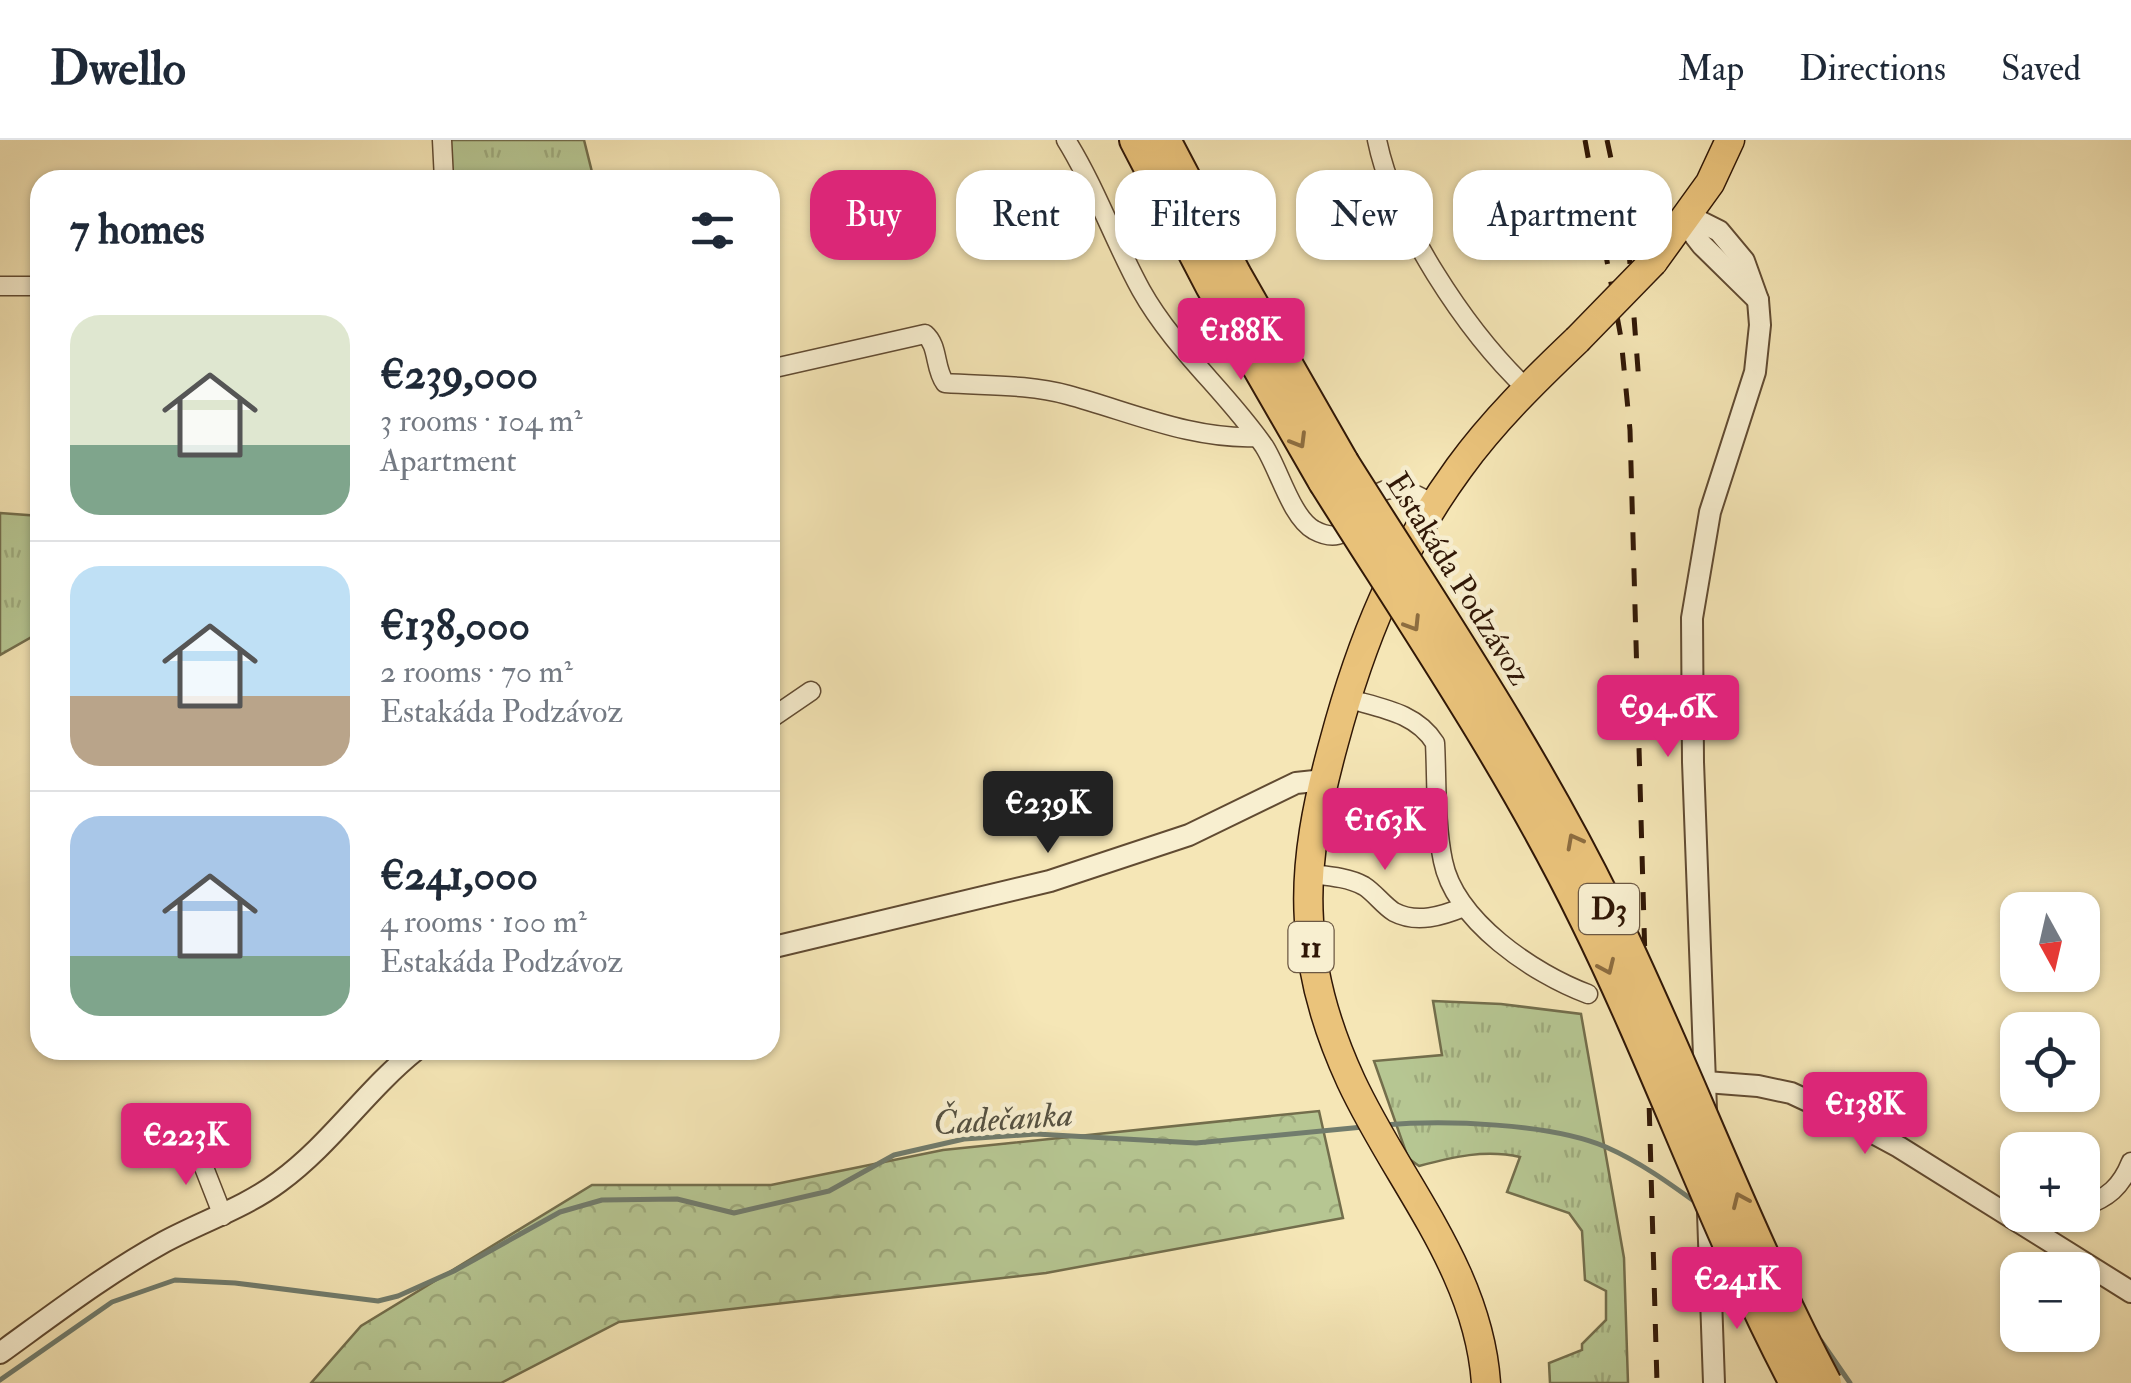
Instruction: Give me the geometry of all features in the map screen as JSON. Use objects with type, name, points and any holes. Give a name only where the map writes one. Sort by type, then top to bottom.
[{"type":"highway","name":"D3","points":[[1135,140],[1210,286],[1333,472]]},
{"type":"highway","name":"D3","points":[[1165,140],[1333,472]]},
{"type":"highway","name":"Estakáda Podzávoz","points":[[1333,472],[1586,919],[1730,1246],[1795,1383]]},
{"type":"highway","name":"Estakáda Podzávoz","points":[[1333,472],[1518,739],[1574,840],[1632,957],[1755,1236],[1826,1383]]},
{"type":"main road","name":"11","points":[[1486,1383],[1481,1343],[1461,1281],[1363,1107],[1338,1052],[1318,988],[1308,922],[1309,874],[1324,780],[1346,698],[1384,593],[1434,505],[1472,451],[1652,262],[1689,216],[1730,140]]},
{"type":"street","points":[[442,140],[444,170]]},
{"type":"street","points":[[1066,140],[1142,291],[1195,366],[1257,437],[1277,467],[1296,512],[1325,534],[1345,530],[1360,518],[1372,498],[1387,487],[1411,492],[1434,505]]},
{"type":"street","points":[[1377,140],[1382,166],[1424,256],[1496,356],[1527,390]]},
{"type":"street","points":[[1689,216],[1719,231],[1744,261],[1758,300],[1760,346],[1710,512],[1692,618],[1693,762],[1714,1383]]},
{"type":"street","points":[[0,286],[30,286]]},
{"type":"street","points":[[780,367],[924,334],[932,342],[945,383],[1038,388],[1211,436],[1257,437]]},
{"type":"street","points":[[780,713],[811,691]]},
{"type":"street","points":[[1346,698],[1414,719],[1426,727],[1435,743],[1443,863],[1464,907],[1512,954],[1588,994]]},
{"type":"street","points":[[780,946],[1050,882],[1189,835],[1296,783],[1324,780]]},
{"type":"street","points":[[1309,874],[1362,885],[1393,911],[1412,918],[1464,907]]},
{"type":"street","points":[[0,1353],[109,1275],[168,1240],[261,1195],[305,1162],[404,1060]]},
{"type":"street","points":[[1706,1082],[1791,1093],[1899,1147],[2000,1211]]},
{"type":"street","points":[[194,1142],[223,1216]]},
{"type":"street","points":[[2100,1200],[2110,1196],[2124,1180],[2131,1162]]},
{"type":"street","points":[[2034,1232],[2131,1292]]},
{"type":"green space","points":[[448,140],[584,140],[592,170],[451,170]]},
{"type":"green space","points":[[0,513],[30,515],[30,638],[0,655]]},
{"type":"green space","points":[[1433,1001],[1581,1014],[1624,1258],[1628,1383],[1550,1383],[1549,1363],[1582,1350],[1582,1344],[1606,1320],[1606,1291],[1585,1280],[1582,1231],[1569,1213],[1507,1192],[1520,1157],[1482,1154],[1419,1166],[1408,1158],[1374,1061],[1442,1055]]},
{"type":"green space","points":[[1319,1111],[1343,1218],[1046,1273],[619,1322],[501,1383],[311,1383],[361,1326],[592,1185],[771,1185],[943,1150]]},
{"type":"waterway","name":"Čadečanka","points":[[1383,1125],[1496,1125],[1583,1139],[1631,1159],[1698,1204]]},
{"type":"waterway","name":"Čadečanka","points":[[0,1380],[112,1302],[175,1280],[235,1283],[378,1301],[454,1271],[560,1212],[602,1200],[677,1199],[734,1213],[829,1191],[894,1155],[964,1139],[1036,1134],[1196,1143],[1363,1127]]},
{"type":"waterway","name":"Čadečanka","points":[[1821,1341],[1850,1383]]},
{"type":"railway","points":[[1585,140],[1621,338],[1630,430],[1657,1383]]},
{"type":"railway","points":[[1607,140],[1628,238],[1639,383]]}]
